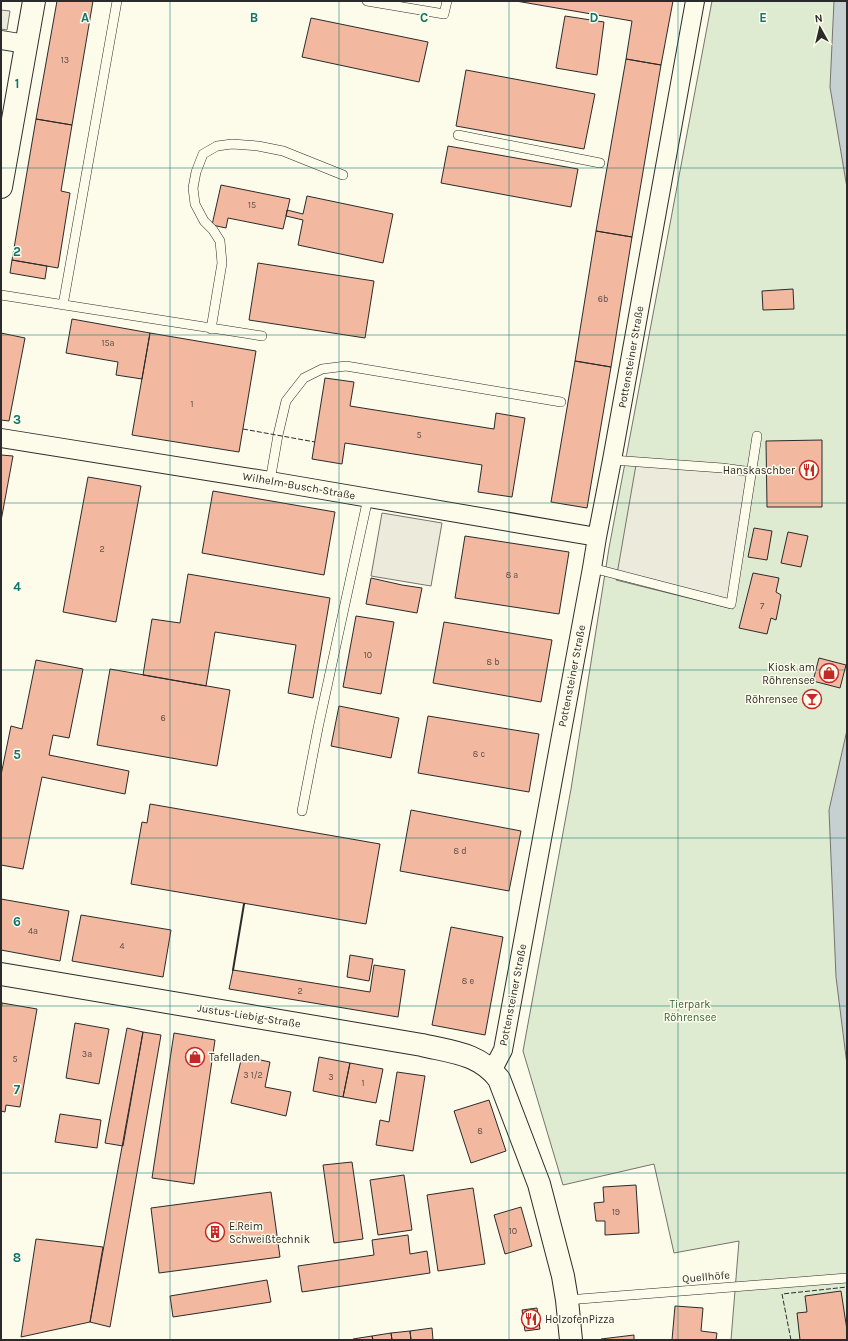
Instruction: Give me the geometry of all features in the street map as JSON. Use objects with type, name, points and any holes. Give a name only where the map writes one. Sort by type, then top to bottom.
[{"type":"main road","points":[[1,187],[34,1]]},
{"type":"main road","name":"Justus-Liebig-Straße","points":[[1,974],[422,1045],[464,1054],[486,1065],[492,1071]]},
{"type":"main road","points":[[492,1071],[499,1079],[504,1090],[539,1184],[563,1276],[571,1340]]},
{"type":"street","name":"Pottensteiner Straße","points":[[492,1071],[503,1050],[695,1]]},
{"type":"street","points":[[1,40],[26,44]]},
{"type":"street","name":"Wilhelm-Busch-Straße","points":[[1,438],[270,481],[597,537]]},
{"type":"lane","points":[[63,305],[117,1]]},
{"type":"lane","points":[[367,1],[444,14],[447,1]]},
{"type":"lane","points":[[458,135],[600,163]]},
{"type":"lane","points":[[211,329],[222,263],[220,241],[214,230],[204,221],[195,204],[193,188],[196,172],[203,154],[217,146],[232,144],[258,146],[284,151],[342,175]]},
{"type":"lane","points":[[1,295],[262,336]]},
{"type":"lane","points":[[270,481],[286,401],[304,378],[322,369],[346,366],[561,402]]},
{"type":"lane","points":[[592,568],[731,604],[758,436]]},
{"type":"lane","points":[[612,460],[752,472]]},
{"type":"lane","points":[[302,811],[318,728],[368,498]]},
{"type":"lane","name":"Quellhöfe","points":[[567,1300],[847,1278]]},
{"type":"green space","name":"Tierpark Röhrensee","points":[[712,1],[847,1],[847,1340],[731,1340],[739,1241],[674,1253],[654,1164],[563,1185],[523,1051],[571,789],[609,548]]},
{"type":"shaded area","points":[[834,1],[847,1],[847,188],[830,87]]},
{"type":"shaded area","points":[[1,10],[10,11],[7,30],[1,29]]},
{"type":"shaded area","points":[[637,459],[753,472],[733,609],[616,580]]},
{"type":"shaded area","points":[[382,513],[442,523],[431,586],[371,576]]},
{"type":"shaded area","points":[[847,730],[847,1065],[836,977],[829,810]]},
{"type":"building","points":[[57,1],[93,1],[72,125],[36,119]]},
{"type":"building","points":[[516,1],[673,1],[661,65],[626,59],[632,21]]},
{"type":"building","points":[[565,16],[604,22],[597,75],[556,68]]},
{"type":"building","points":[[311,18],[428,42],[419,82],[302,57]]},
{"type":"building","points":[[626,59],[661,65],[632,237],[596,231]]},
{"type":"building","points":[[466,70],[595,94],[584,149],[456,126]]},
{"type":"building","points":[[36,119],[72,125],[61,191],[70,193],[58,268],[12,260]]},
{"type":"building","points":[[448,146],[578,169],[571,207],[441,183]]},
{"type":"building","points":[[221,185],[290,199],[283,229],[228,218],[226,228],[212,225]]},
{"type":"building","points":[[307,196],[393,214],[383,263],[298,245],[303,220],[286,216],[287,210],[303,214]]},
{"type":"building","points":[[596,231],[632,237],[611,367],[575,361]]},
{"type":"building","points":[[12,260],[47,266],[45,279],[10,273]]},
{"type":"building","points":[[258,263],[374,281],[365,338],[249,320]]},
{"type":"building","points":[[793,289],[794,309],[763,310],[762,291]]},
{"type":"building","points":[[72,319],[150,333],[142,379],[116,375],[118,362],[66,353]]},
{"type":"building","points":[[1,333],[25,338],[9,421],[1,420]]},
{"type":"building","points":[[150,333],[256,351],[239,452],[132,435]]},
{"type":"building","points":[[575,361],[611,367],[587,508],[551,502]]},
{"type":"building","points":[[325,378],[354,382],[350,406],[494,429],[496,413],[525,418],[512,497],[478,492],[482,465],[345,443],[342,464],[312,459]]},
{"type":"building","points":[[822,440],[822,507],[767,507],[766,441]]},
{"type":"building","points":[[1,455],[13,456],[1,521]]},
{"type":"building","points":[[88,477],[141,486],[116,622],[63,612]]},
{"type":"building","points":[[213,491],[335,512],[324,575],[202,553]]},
{"type":"building","points":[[754,528],[772,531],[767,560],[748,557]]},
{"type":"building","points":[[788,532],[808,536],[801,567],[781,563]]},
{"type":"building","points":[[465,536],[569,552],[559,614],[455,598]]},
{"type":"building","points":[[753,573],[779,578],[776,592],[781,595],[776,620],[771,618],[767,634],[739,628]]},
{"type":"building","points":[[188,574],[330,598],[313,698],[288,693],[296,645],[215,632],[206,686],[143,675],[152,619],[180,623]]},
{"type":"building","points":[[371,578],[422,588],[417,613],[366,604]]},
{"type":"building","points":[[356,616],[394,622],[381,694],[343,687]]},
{"type":"building","points":[[444,622],[552,640],[541,702],[433,683]]},
{"type":"building","name":"Kiosk am Röhrensee","points":[[819,658],[846,665],[840,688],[813,681]]},
{"type":"building","points":[[36,660],[83,669],[69,738],[53,735],[49,755],[129,771],[125,794],[42,777],[23,869],[1,865],[1,775],[11,726],[22,729]]},
{"type":"building","points":[[110,669],[230,690],[217,766],[97,745]]},
{"type":"building","points":[[339,706],[399,718],[391,758],[331,746]]},
{"type":"building","points":[[428,716],[539,734],[529,792],[418,773]]},
{"type":"building","points":[[150,804],[380,844],[366,924],[131,884],[142,822],[147,823]]},
{"type":"building","points":[[411,810],[521,831],[509,891],[400,871]]},
{"type":"building","points":[[1,899],[69,911],[60,961],[1,950]]},
{"type":"building","points":[[81,915],[171,930],[163,977],[72,961]]},
{"type":"building","points":[[451,927],[503,937],[485,1035],[432,1025]]},
{"type":"building","points":[[350,955],[373,959],[369,981],[347,977]]},
{"type":"building","points":[[374,965],[405,970],[398,1017],[229,989],[233,970],[370,992]]},
{"type":"building","points":[[2,1003],[37,1009],[20,1107],[6,1105],[5,1112],[1,1111]]},
{"type":"building","points":[[75,1023],[109,1029],[99,1084],[66,1078]]},
{"type":"building","points":[[127,1028],[143,1032],[123,1146],[105,1143]]},
{"type":"building","points":[[143,1032],[161,1035],[110,1327],[90,1322]]},
{"type":"building","points":[[174,1033],[215,1040],[194,1184],[152,1178]]},
{"type":"building","points":[[242,1056],[270,1062],[265,1087],[291,1092],[286,1116],[231,1103]]},
{"type":"building","points":[[319,1057],[350,1063],[343,1097],[313,1091]]},
{"type":"building","points":[[350,1063],[383,1069],[376,1103],[343,1097]]},
{"type":"building","points":[[397,1072],[425,1076],[413,1151],[376,1145],[380,1120],[389,1122]]},
{"type":"building","points":[[489,1100],[506,1151],[471,1163],[454,1111]]},
{"type":"building","points":[[60,1114],[101,1120],[97,1148],[55,1142]]},
{"type":"building","points":[[352,1162],[363,1239],[334,1243],[323,1165]]},
{"type":"building","points":[[404,1175],[412,1230],[378,1235],[370,1180]]},
{"type":"building","points":[[636,1185],[639,1233],[605,1235],[605,1221],[596,1221],[594,1203],[604,1202],[603,1187]]},
{"type":"building","points":[[473,1188],[485,1264],[438,1271],[427,1195]]},
{"type":"building","name":"E.Reim Schweißtechnik","points":[[271,1192],[280,1257],[159,1273],[151,1208]]},
{"type":"building","points":[[521,1207],[532,1246],[505,1254],[494,1215]]},
{"type":"building","points":[[408,1235],[410,1254],[427,1251],[430,1273],[302,1292],[298,1266],[374,1255],[372,1240]]},
{"type":"building","points":[[36,1239],[103,1247],[90,1322],[21,1337]]},
{"type":"building","points":[[267,1280],[271,1302],[173,1317],[170,1296]]},
{"type":"building","points":[[841,1291],[847,1330],[847,1340],[800,1340],[797,1313],[807,1312],[805,1296]]},
{"type":"building","points":[[675,1306],[703,1308],[701,1331],[717,1333],[716,1340],[672,1340]]},
{"type":"building","points":[[537,1308],[540,1329],[525,1331],[522,1310]]},
{"type":"building","points":[[432,1328],[433,1340],[411,1340],[410,1331]]},
{"type":"building","points":[[410,1331],[411,1340],[392,1340],[391,1333]]},
{"type":"building","points":[[391,1333],[392,1340],[373,1340],[372,1336]]},
{"type":"building","points":[[634,1335],[634,1340],[601,1339]]},
{"type":"building","points":[[372,1336],[373,1340],[353,1340],[353,1339]]},
{"type":"fence","points":[[243,429],[315,442]]},
{"type":"fence","points":[[791,1340],[782,1294],[847,1287]]},
{"type":"wall","points":[[233,970],[244,904]]},
{"type":"place","name":"Hanskaschber","points":[[809,470]]},
{"type":"place","name":"Kiosk am Röhrensee","points":[[829,673]]},
{"type":"place","name":"Röhrensee","points":[[812,699]]},
{"type":"place","name":"Tafelladen","points":[[195,1057]]},
{"type":"place","name":"E.Reim Schweißtechnik","points":[[215,1232]]},
{"type":"place","name":"HolzofenPizza","points":[[531,1319]]}]
